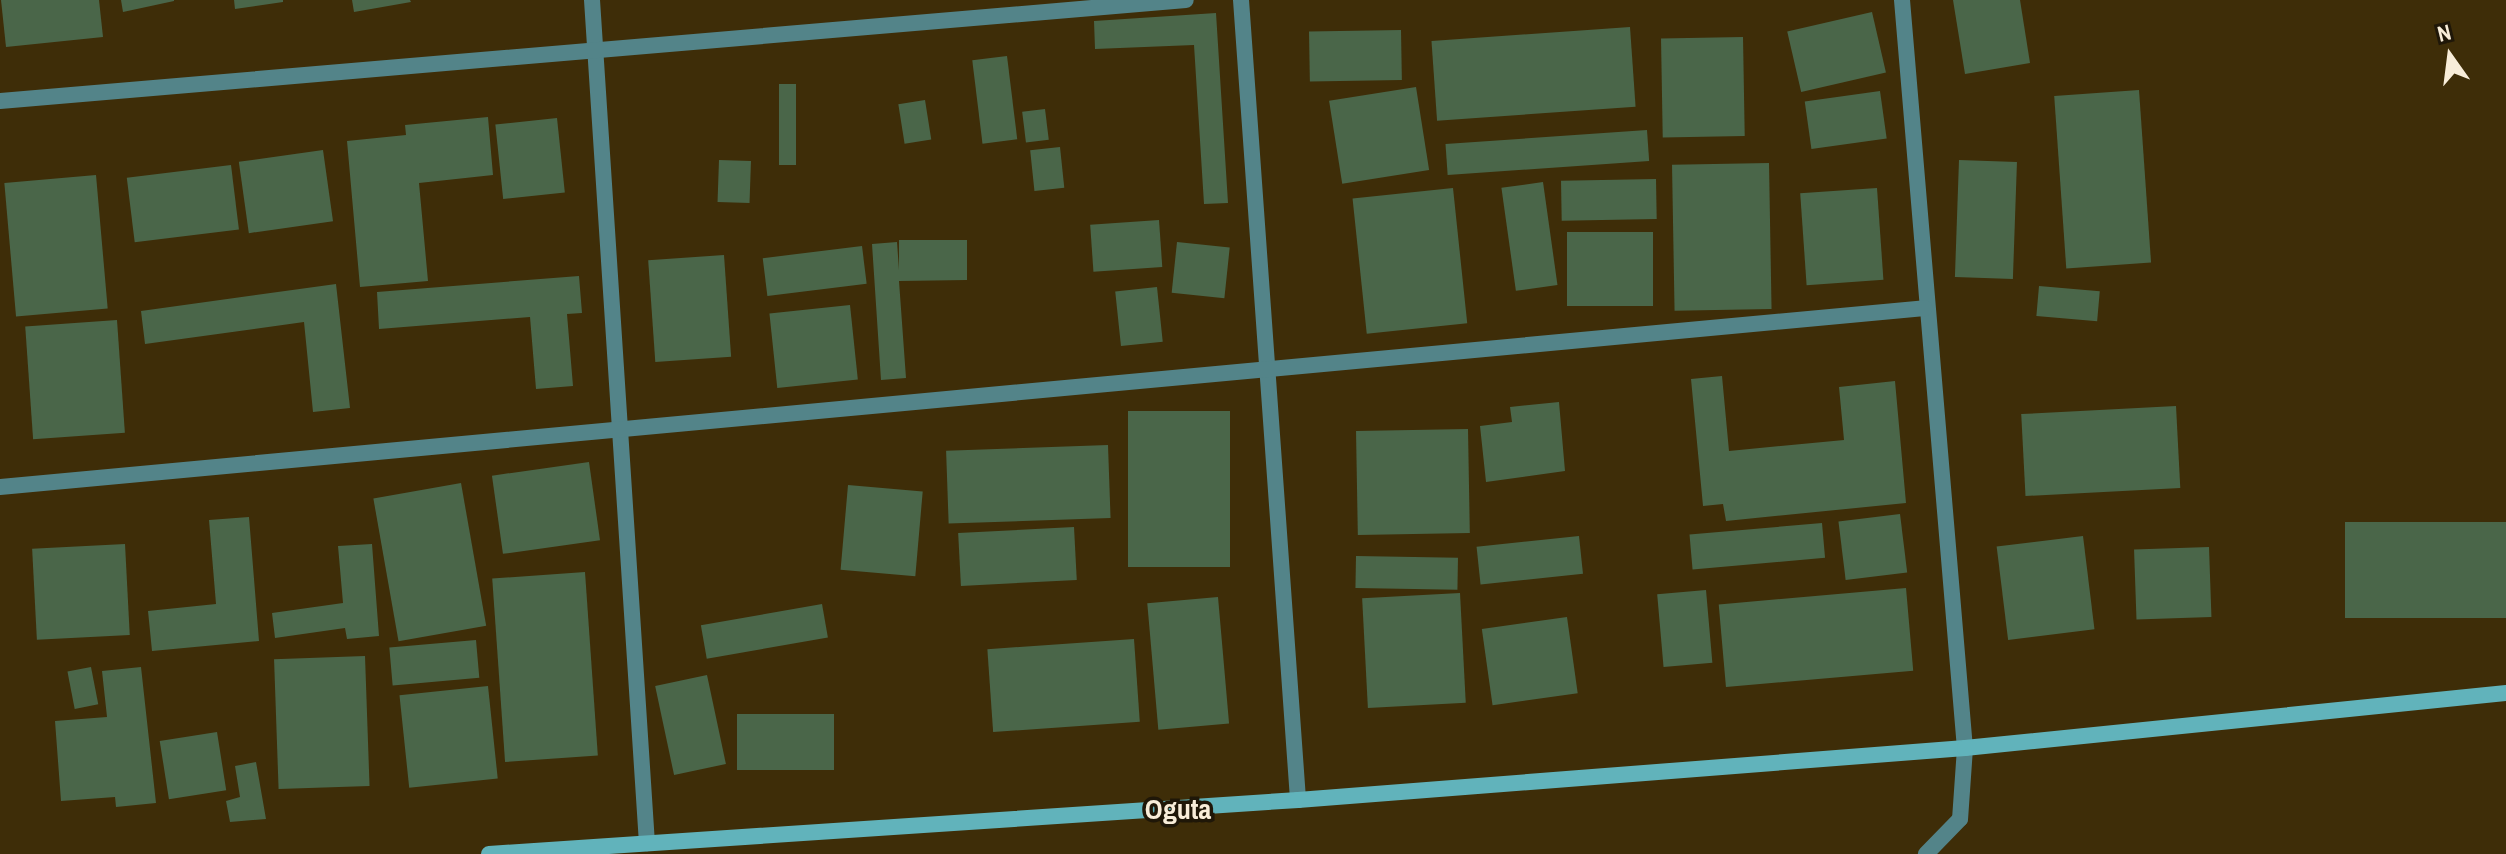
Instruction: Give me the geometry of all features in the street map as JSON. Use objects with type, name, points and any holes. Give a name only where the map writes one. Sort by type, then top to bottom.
[{"type":"street","points":[[592,0],[647,843]]},
{"type":"street","points":[[0,101],[1186,0]]},
{"type":"street","points":[[1241,0],[1298,800]]},
{"type":"street","points":[[1902,0],[1925,308],[1965,748],[1960,819],[1926,854]]},
{"type":"street","points":[[0,487],[1925,308]]},
{"type":"street","points":[[489,854],[1298,800],[1965,748],[2506,693]]},
{"type":"building","points":[[1,0],[99,0],[103,37],[6,47]]},
{"type":"building","points":[[121,0],[174,0],[174,1],[123,12]]},
{"type":"building","points":[[234,0],[283,0],[283,2],[235,9]]},
{"type":"building","points":[[352,0],[410,0],[411,2],[354,12]]},
{"type":"building","points":[[1953,0],[2020,0],[2030,63],[1965,74]]},
{"type":"building","points":[[1872,12],[1886,72],[1801,92],[1787,32]]},
{"type":"building","points":[[1216,13],[1228,203],[1204,204],[1194,45],[1095,49],[1094,21]]},
{"type":"building","points":[[1630,27],[1636,107],[1437,121],[1431,41]]},
{"type":"building","points":[[1401,30],[1402,80],[1310,82],[1309,32]]},
{"type":"building","points":[[1743,37],[1745,136],[1663,137],[1661,38]]},
{"type":"building","points":[[1007,56],[1017,139],[982,144],[972,60]]},
{"type":"building","points":[[779,84],[796,84],[796,165],[779,165]]},
{"type":"building","points":[[1416,87],[1429,170],[1342,184],[1329,101]]},
{"type":"building","points":[[2139,90],[2151,263],[2066,269],[2054,96]]},
{"type":"building","points":[[1880,91],[1887,139],[1811,149],[1805,102]]},
{"type":"building","points":[[925,100],[931,140],[905,144],[898,104]]},
{"type":"building","points":[[1045,109],[1049,140],[1026,143],[1022,112]]},
{"type":"building","points":[[488,117],[493,175],[419,183],[428,281],[360,287],[347,141],[406,135],[405,125]]},
{"type":"building","points":[[557,118],[565,193],[503,199],[495,124]]},
{"type":"building","points":[[1647,130],[1649,161],[1448,175],[1445,144]]},
{"type":"building","points":[[1060,147],[1064,188],[1034,191],[1030,150]]},
{"type":"building","points":[[323,150],[333,221],[249,233],[239,162]]},
{"type":"building","points":[[719,160],[751,161],[750,203],[718,202]]},
{"type":"building","points":[[1959,160],[2017,162],[2013,279],[1955,277]]},
{"type":"building","points":[[1769,163],[1772,309],[1675,311],[1672,165]]},
{"type":"building","points":[[231,165],[239,230],[135,242],[127,178]]},
{"type":"building","points":[[96,175],[108,308],[16,317],[4,183]]},
{"type":"building","points":[[1656,179],[1657,219],[1562,221],[1561,181]]},
{"type":"building","points":[[1543,182],[1557,285],[1516,291],[1501,188]]},
{"type":"building","points":[[1453,188],[1467,323],[1367,334],[1353,199]]},
{"type":"building","points":[[1877,188],[1883,280],[1807,285],[1800,193]]},
{"type":"building","points":[[1159,220],[1162,267],[1093,272],[1090,225]]},
{"type":"building","points":[[1567,232],[1653,232],[1653,306],[1567,306]]},
{"type":"building","points":[[899,240],[967,240],[967,280],[899,281],[906,378],[881,380],[872,244],[897,242],[899,270]]},
{"type":"building","points":[[1177,242],[1230,248],[1224,298],[1172,293]]},
{"type":"building","points":[[862,246],[867,284],[767,296],[763,258]]},
{"type":"building","points":[[724,255],[731,357],[655,362],[648,260]]},
{"type":"building","points":[[579,276],[582,313],[567,314],[573,386],[536,389],[530,317],[379,329],[377,292]]},
{"type":"building","points":[[336,284],[350,408],[313,412],[304,322],[145,344],[141,311]]},
{"type":"building","points":[[2039,286],[2100,291],[2097,321],[2036,316]]},
{"type":"building","points":[[1157,287],[1163,342],[1121,346],[1115,291]]},
{"type":"building","points":[[850,305],[858,380],[777,388],[769,313]]},
{"type":"building","points":[[117,320],[125,433],[33,439],[25,326]]},
{"type":"building","points":[[1722,376],[1729,451],[1844,440],[1839,387],[1895,381],[1906,503],[1726,521],[1723,504],[1703,506],[1691,379]]},
{"type":"building","points":[[1559,402],[1565,471],[1486,482],[1480,426],[1512,422],[1510,407]]},
{"type":"building","points":[[2176,406],[2180,488],[2026,496],[2021,414]]},
{"type":"building","points":[[1128,411],[1230,411],[1230,567],[1128,567]]},
{"type":"building","points":[[1468,429],[1470,533],[1358,535],[1356,431]]},
{"type":"building","points":[[1108,445],[1111,518],[949,524],[946,451]]},
{"type":"building","points":[[589,462],[600,540],[503,554],[492,476]]},
{"type":"building","points":[[461,483],[486,626],[399,641],[373,498]]},
{"type":"building","points":[[848,485],[923,492],[915,576],[841,570]]},
{"type":"building","points":[[1900,514],[1907,573],[1846,580],[1838,522]]},
{"type":"building","points":[[249,517],[259,641],[152,651],[148,611],[216,604],[209,520]]},
{"type":"building","points":[[2345,522],[2506,522],[2506,618],[2345,618]]},
{"type":"building","points":[[1822,523],[1825,558],[1693,569],[1690,535]]},
{"type":"building","points":[[1074,527],[1077,580],[961,586],[958,533]]},
{"type":"building","points":[[1579,536],[1583,574],[1481,585],[1477,547]]},
{"type":"building","points":[[2083,536],[2094,629],[2008,640],[1997,547]]},
{"type":"building","points":[[125,544],[130,635],[37,640],[32,549]]},
{"type":"building","points":[[372,544],[379,636],[347,639],[345,628],[275,638],[272,613],[343,603],[338,546]]},
{"type":"building","points":[[2209,547],[2211,617],[2136,620],[2134,550]]},
{"type":"building","points":[[1356,556],[1458,558],[1457,590],[1355,588]]},
{"type":"building","points":[[585,572],[598,756],[505,762],[492,578]]},
{"type":"building","points":[[1906,588],[1913,671],[1726,687],[1719,604]]},
{"type":"building","points":[[1706,590],[1712,663],[1664,667],[1657,594]]},
{"type":"building","points":[[1460,593],[1466,703],[1368,708],[1362,598]]},
{"type":"building","points":[[1218,597],[1229,724],[1158,730],[1147,603]]},
{"type":"building","points":[[822,604],[828,637],[707,659],[701,625]]},
{"type":"building","points":[[1567,617],[1578,693],[1493,705],[1482,629]]},
{"type":"building","points":[[1134,639],[1140,722],[993,732],[987,649]]},
{"type":"building","points":[[476,640],[479,678],[393,685],[389,648]]},
{"type":"building","points":[[365,656],[370,786],[279,789],[274,659]]},
{"type":"building","points":[[91,667],[98,704],[75,709],[67,672]]},
{"type":"building","points":[[141,667],[156,803],[116,807],[115,797],[61,801],[55,721],[107,717],[102,671]]},
{"type":"building","points":[[707,675],[726,764],[674,775],[655,686]]},
{"type":"building","points":[[488,686],[498,778],[409,788],[399,695]]},
{"type":"building","points":[[737,714],[834,714],[834,770],[737,770]]},
{"type":"building","points":[[217,732],[226,790],[169,799],[160,741]]},
{"type":"building","points":[[256,762],[266,819],[230,822],[226,801],[240,797],[235,766]]},
{"type":"district","name":"Oguta","points":[[1178,809]]}]
